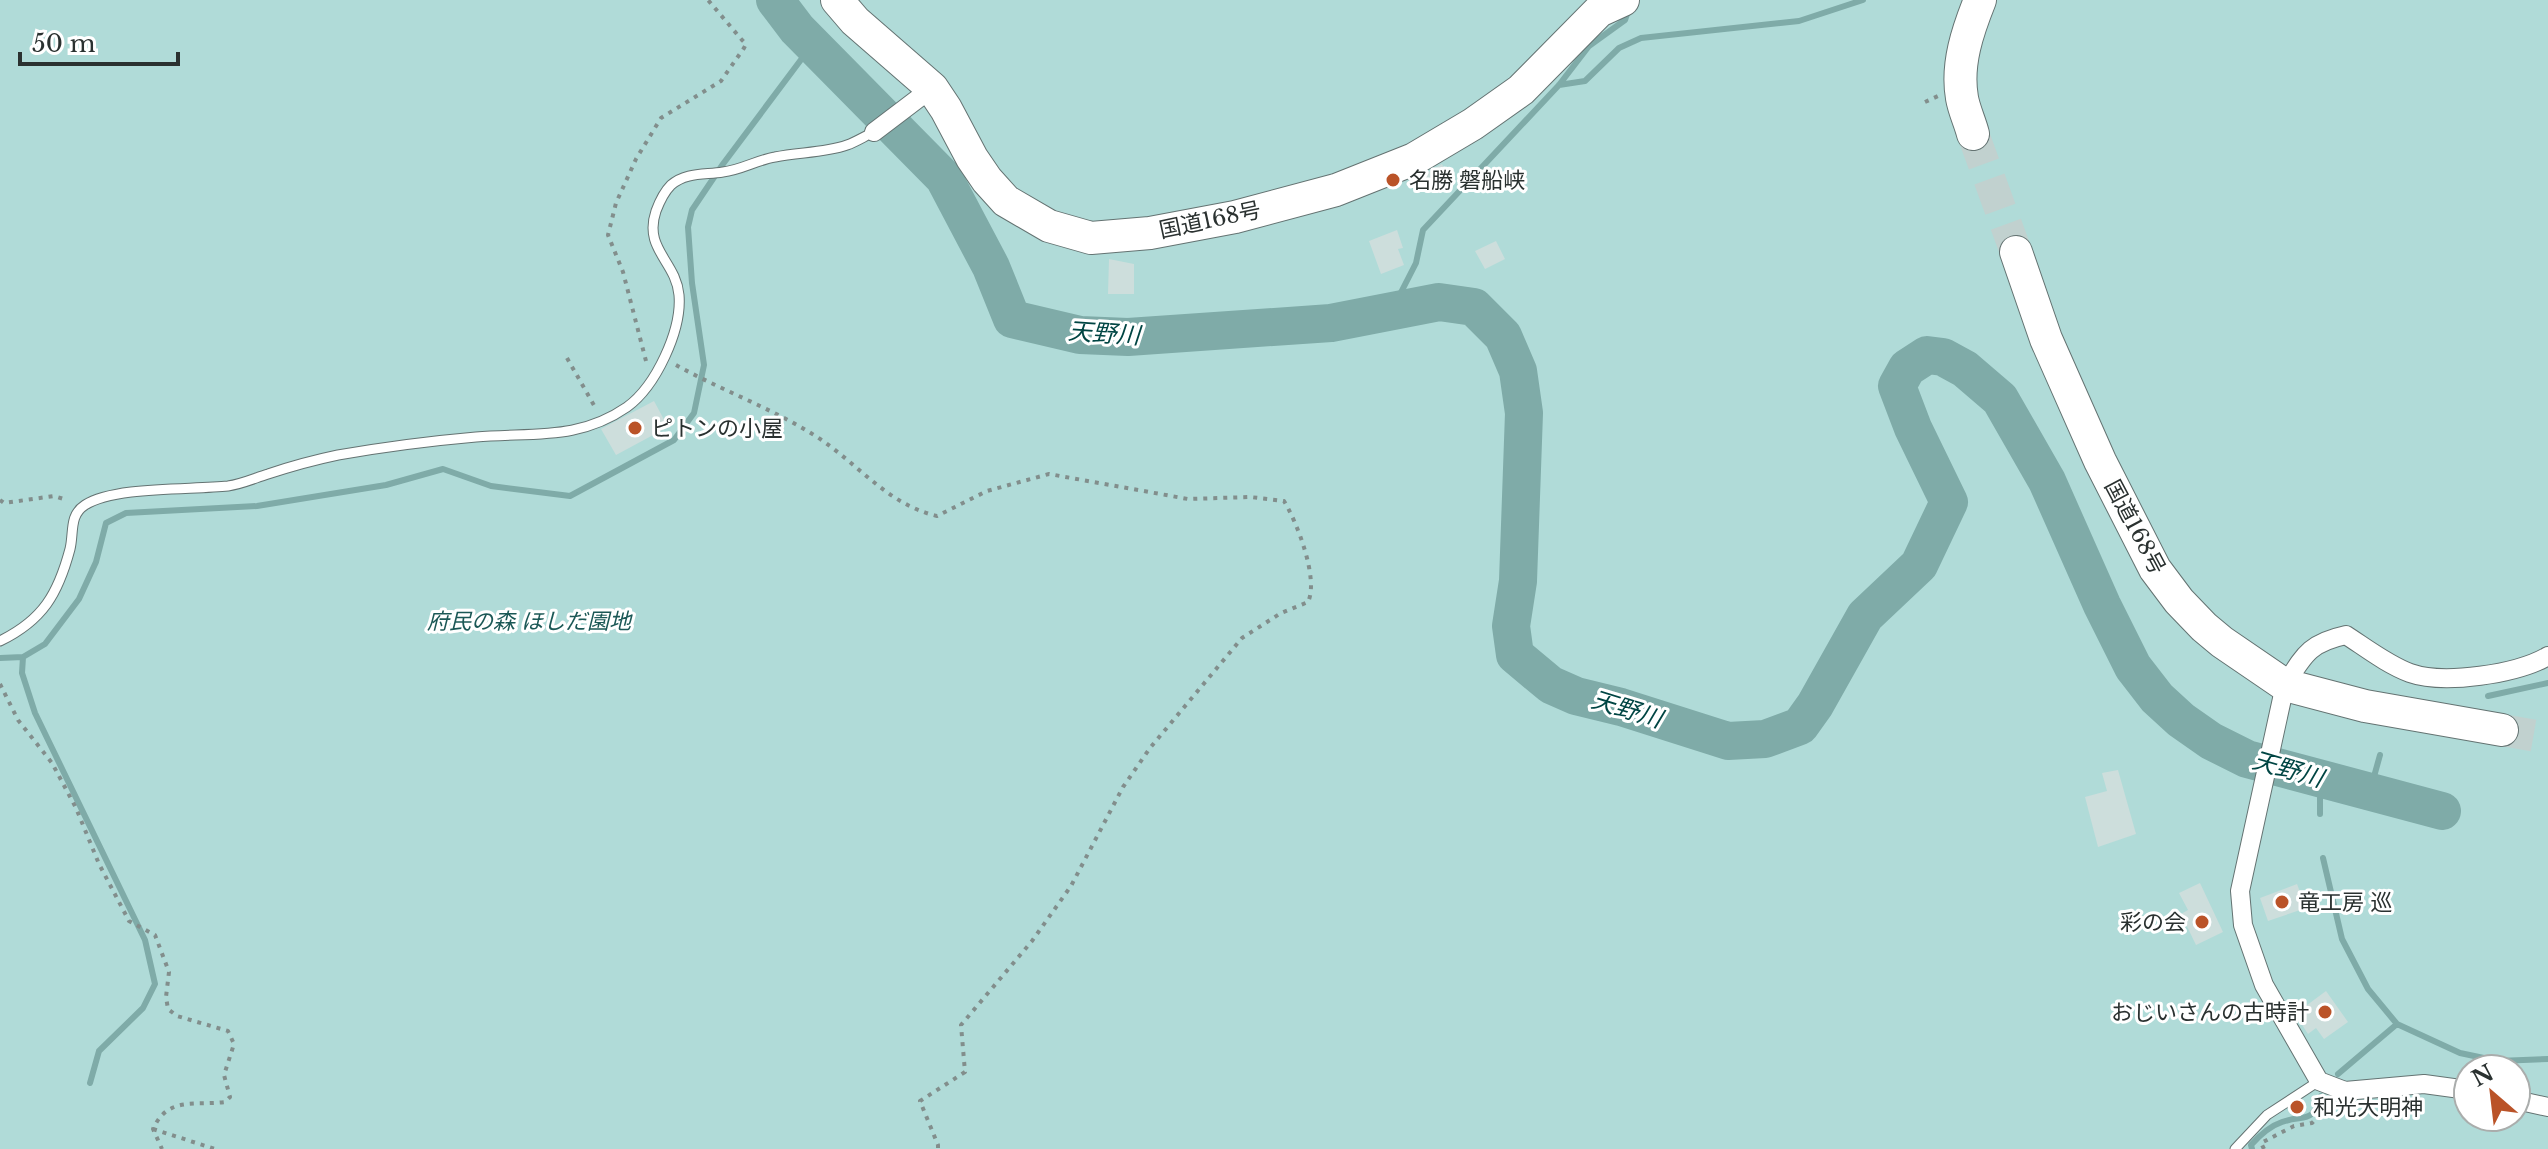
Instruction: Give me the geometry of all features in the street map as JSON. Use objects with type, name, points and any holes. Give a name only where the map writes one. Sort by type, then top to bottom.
[{"type":"highway","name":"国道168号","points":[[837,0],[924,93],[946,109],[972,158],[1006,201],[1049,226],[1091,238],[1150,233],[1235,217],[1336,190],[1414,159],[1473,124],[1521,90],[1599,11],[1623,0]]},
{"type":"highway","points":[[1973,134],[1962,97],[1961,61],[1980,0]]},
{"type":"highway","name":"国道168号","points":[[2016,252],[2046,339],[2155,569],[2204,627],[2285,685],[2365,706],[2502,730]]},
{"type":"street","points":[[874,132],[924,93]]},
{"type":"street","points":[[2452,1088],[2424,1084],[2345,1091],[2319,1081],[2264,985],[2243,925],[2240,891],[2255,818],[2285,685],[2303,656],[2323,640],[2346,635],[2409,673],[2435,678],[2507,672],[2548,656]]},
{"type":"lane","points":[[0,641],[30,624],[46,606],[71,546],[72,522],[84,505],[137,491],[233,485],[307,461],[369,450],[477,437],[583,430],[626,408],[644,392],[674,335],[679,296],[676,281],[653,239],[652,223],[671,185],[698,173],[724,172],[773,157],[846,145],[874,132]]},
{"type":"lane","points":[[2235,1149],[2267,1115],[2319,1081]]},
{"type":"path","points":[[664,357],[811,433],[837,450],[851,466],[900,503],[920,512],[937,516],[987,491],[1049,474],[1188,499],[1272,498],[1284,501],[1298,528],[1310,576],[1312,593],[1308,602],[1281,613],[1242,638],[1150,748],[1123,787],[1071,886],[1032,941],[961,1025],[965,1072],[920,1101],[938,1149]]},
{"type":"path","points":[[567,358],[602,420]]},
{"type":"path","points":[[0,500],[4,503],[54,496],[84,505]]},
{"type":"path","points":[[0,684],[18,720],[52,763],[129,921],[155,935],[169,972],[168,1009],[177,1016],[228,1031],[234,1044],[224,1075],[230,1097],[225,1102],[169,1107],[158,1117],[153,1129],[162,1149]]},
{"type":"path","points":[[2264,1149],[2261,1143],[2301,1121],[2312,1123],[2325,1109]]},
{"type":"path","points":[[153,1129],[215,1149]]},
{"type":"green space","name":"府民の森 ほしだ園地","points":[[0,0],[2548,0],[2548,1149],[0,1149]]},
{"type":"building","points":[[1442,164],[1448,176],[1422,190],[1416,179]]},
{"type":"building","points":[[1397,230],[1403,248],[1398,249],[1404,265],[1381,274],[1369,241]]},
{"type":"building","points":[[1496,241],[1505,259],[1485,269],[1475,251]]},
{"type":"building","points":[[1109,259],[1134,264],[1134,294],[1108,294]]},
{"type":"building","name":"ピトンの小屋","points":[[654,401],[668,427],[616,455],[601,429]]},
{"type":"building","points":[[2118,770],[2136,834],[2098,847],[2085,797],[2107,791],[2102,773]]},
{"type":"building","points":[[2200,883],[2223,932],[2196,945],[2181,914],[2188,910],[2179,893]]},
{"type":"building","points":[[2297,884],[2306,908],[2268,921],[2260,898]]},
{"type":"building","points":[[2326,991],[2348,1022],[2324,1039],[2316,1028],[2308,1034],[2295,1014]]},
{"type":"waterway","name":"天野川","points":[[775,0],[797,29],[944,178],[991,267],[1012,319],[1080,335],[1128,337],[1331,323],[1439,302],[1474,307],[1503,336],[1518,371],[1524,413],[1518,581],[1511,626],[1515,655],[1551,685],[1576,696],[1728,741],[1765,739],[1800,726],[1865,616],[1919,565],[1949,502],[1913,428],[1897,386],[1907,368],[1927,355],[1943,357],[1965,369],[2000,399],[2047,481],[2133,667],[2157,698],[2181,720],[2211,741],[2247,759],[2442,811]]},
{"type":"waterway","points":[[1559,85],[1585,81],[1619,48],[1641,38],[1799,21],[1863,0]]},
{"type":"waterway","points":[[1392,310],[1416,263],[1423,230],[1559,85],[1589,46],[1625,20],[1628,11]]},
{"type":"waterway","points":[[0,658],[23,657],[45,644],[79,599],[96,562],[106,523],[126,513],[257,506],[386,485],[443,469],[491,486],[570,496],[674,440],[694,413],[704,365],[692,283],[688,227],[692,210],[812,45]]},
{"type":"waterway","points":[[23,657],[22,673],[35,713],[145,940],[155,984],[143,1008],[99,1051],[90,1083]]},
{"type":"waterway","points":[[2488,696],[2548,683]]},
{"type":"waterway","points":[[2370,791],[2380,755]]},
{"type":"waterway","points":[[2320,780],[2320,814]]},
{"type":"waterway","points":[[2323,858],[2342,939],[2368,989],[2397,1024],[2460,1053],[2498,1061],[2548,1059]]},
{"type":"waterway","points":[[2338,1074],[2397,1024]]},
{"type":"waterway","points":[[2252,1149],[2251,1145],[2273,1126],[2311,1115],[2321,1096]]},
{"type":"tunnel","points":[[1973,134],[2016,252]]},
{"type":"tunnel","points":[[2502,730],[2548,738]]},
{"type":"place","name":"名勝 磐船峡","points":[[1393,180]]},
{"type":"place","name":"ピトンの小屋","points":[[635,428]]},
{"type":"place","name":"竜工房 巡","points":[[2282,902]]},
{"type":"place","name":"彩の会","points":[[2202,922]]},
{"type":"place","name":"おじいさんの古時計","points":[[2325,1012]]},
{"type":"place","name":"和光大明神","points":[[2297,1107]]}]
